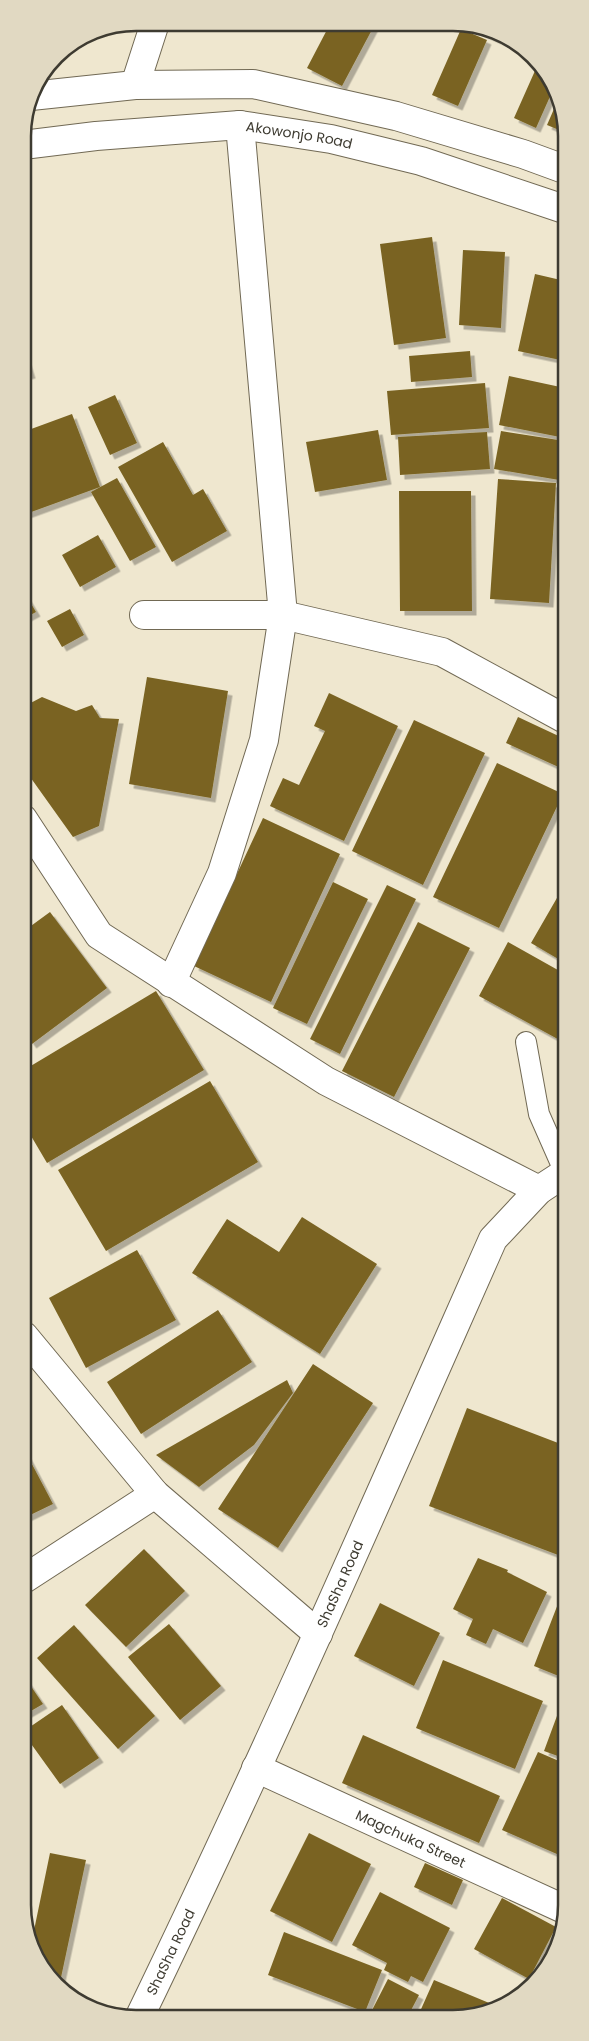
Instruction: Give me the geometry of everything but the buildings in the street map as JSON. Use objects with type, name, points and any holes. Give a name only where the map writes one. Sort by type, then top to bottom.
[{"type":"street","points":[[135,85],[152,31]]},
{"type":"street","points":[[39,95],[135,85],[253,84],[396,116],[523,154],[558,167]]},
{"type":"street","points":[[171,983],[222,874],[261,750],[283,615],[240,125]]},
{"type":"street","name":"Akowonjo Road","points":[[31,144],[96,136],[240,125],[331,139],[421,161],[558,207]]},
{"type":"street","points":[[144,615],[283,615],[442,652],[558,715]]},
{"type":"street","points":[[31,830],[99,935],[326,1081],[539,1190]]},
{"type":"street","name":"ShaSha Road","points":[[143,2010],[209,1873],[318,1634],[493,1239],[539,1190],[558,1178]]},
{"type":"street","points":[[31,1344],[155,1494],[318,1634]]},
{"type":"street","points":[[31,1574],[155,1494]]},
{"type":"street","name":"Magchuka Street","points":[[256,1768],[558,1906]]},
{"type":"lane","points":[[526,1042],[539,1114],[558,1157]]}]
